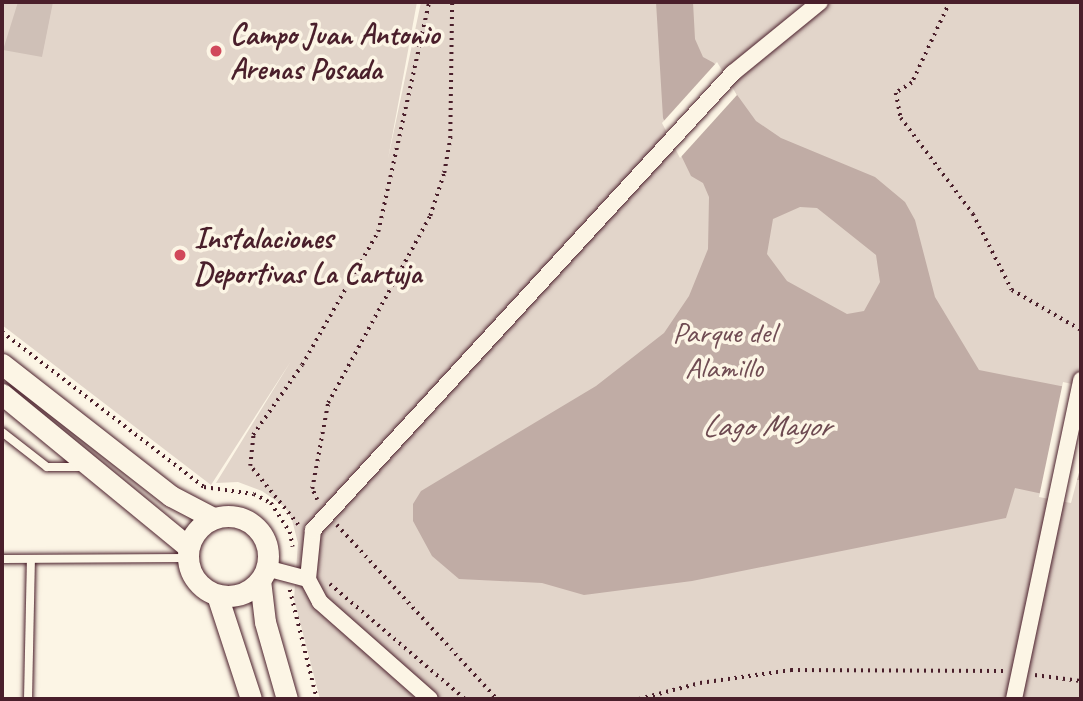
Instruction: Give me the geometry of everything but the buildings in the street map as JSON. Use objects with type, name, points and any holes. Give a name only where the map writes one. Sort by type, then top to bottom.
[{"type":"street","points":[[430,699],[320,602],[308,550],[325,512],[733,73],[821,2]]},
{"type":"street","points":[[2,364],[171,496],[213,518],[250,522],[266,543],[263,574],[265,622],[287,699]]},
{"type":"street","points":[[1014,699],[1081,381]]},
{"type":"street","points":[[2,394],[102,471],[188,553],[196,581],[217,595],[241,594],[263,574],[315,578]]},
{"type":"street","points":[[188,553],[201,525],[213,518]]},
{"type":"street","points":[[217,595],[251,699]]},
{"type":"lane","points":[[2,432],[47,467],[102,471]]},
{"type":"lane","points":[[2,559],[188,553]]},
{"type":"lane","points":[[28,699],[31,560]]},
{"type":"path","points":[[308,550],[294,514],[250,466],[253,435],[302,365],[378,232],[429,2]]},
{"type":"path","points":[[452,2],[450,138],[444,173],[425,225],[328,403],[312,489],[325,512],[497,699]]},
{"type":"path","points":[[950,2],[912,83],[896,93],[901,118],[974,214],[1012,290],[1081,330]]},
{"type":"path","points":[[315,578],[465,699]]},
{"type":"path","points":[[639,699],[700,683],[791,670],[923,667],[1020,673],[1081,681]]},
{"type":"green space","name":"Parque del Alamillo","points":[[2,2],[417,2],[388,159],[421,2],[1081,2],[1081,699],[320,699],[294,599],[298,543],[292,520],[285,507],[262,491],[238,482],[216,483],[291,361],[211,485],[2,325]]},
{"type":"water","name":"Lago Mayor","points":[[656,2],[693,2],[695,39],[703,57],[714,63],[756,121],[781,138],[875,177],[905,202],[915,220],[935,297],[979,370],[1081,390],[1081,480],[1076,480],[1071,500],[1015,488],[1006,518],[692,581],[584,595],[542,583],[459,579],[432,556],[413,521],[413,504],[421,491],[596,386],[664,333],[689,296],[708,249],[709,197],[703,183],[691,176],[663,118]],"holes":[[[800,207],[817,208],[876,255],[880,282],[864,311],[847,314],[787,281],[767,254],[773,219]]]},
{"type":"pier","points":[[717,62],[737,95],[680,158],[662,123]]},
{"type":"pier","points":[[1063,382],[1081,386],[1081,465],[1071,503],[1039,497]]},
{"type":"place","name":"Campo Juan Antonio Arenas Posada","points":[[216,51]]},
{"type":"place","name":"Instalaciones Deportivas La Cartuja","points":[[180,255]]}]
